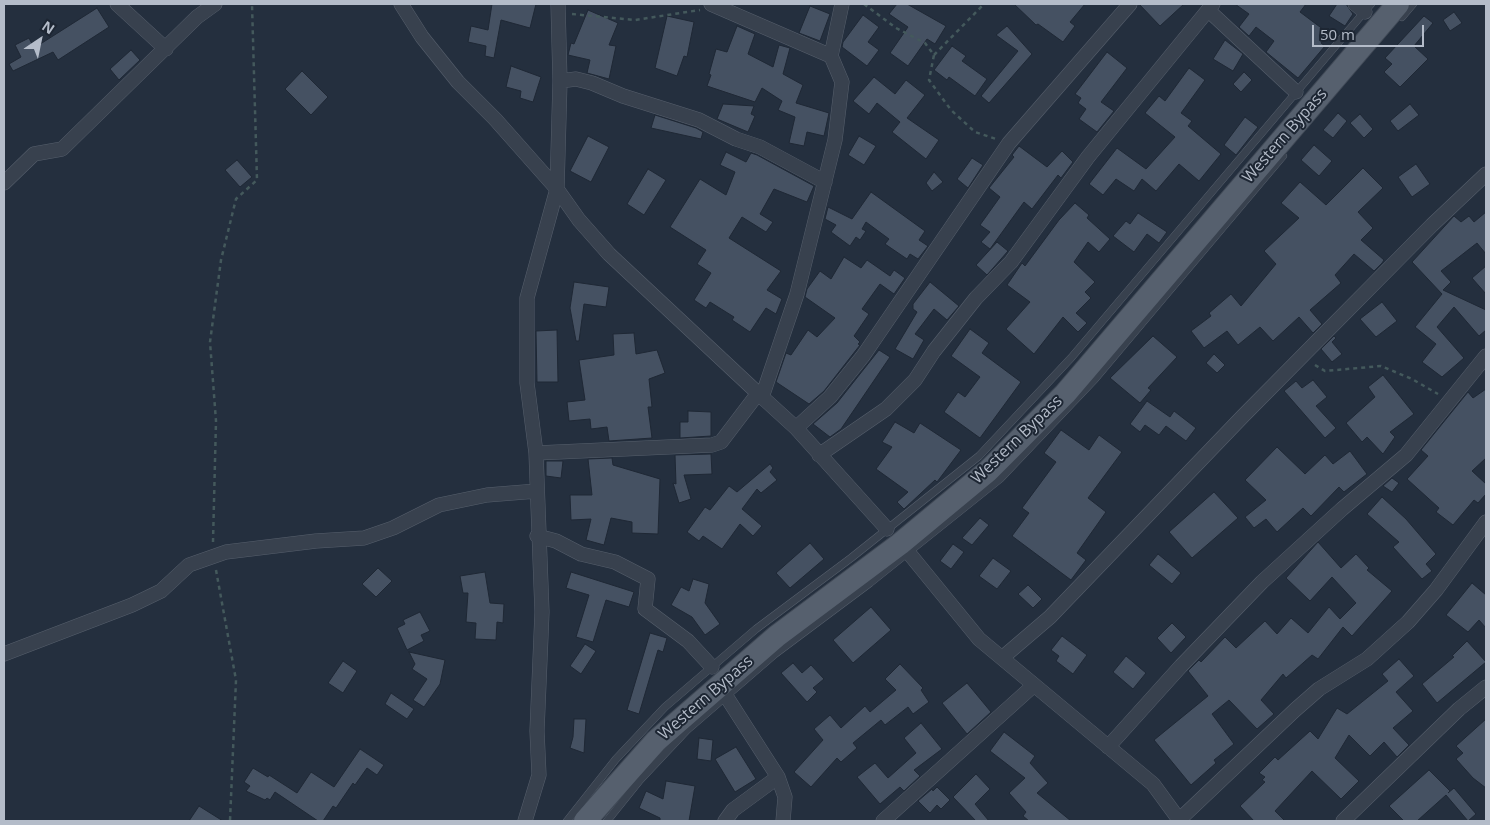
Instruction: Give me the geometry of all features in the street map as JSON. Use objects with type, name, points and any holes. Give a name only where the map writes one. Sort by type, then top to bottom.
[{"type":"main road","name":"Western Bypass","points":[[585,821],[656,741],[711,692],[777,636],[900,544],[980,477],[1051,408],[1397,14]]},
{"type":"street","points":[[116,4],[166,49]]},
{"type":"street","points":[[4,183],[34,154],[62,149],[197,17],[215,4]]},
{"type":"street","points":[[401,4],[422,37],[458,82],[495,119],[557,189],[579,220],[616,261],[796,428],[887,529]]},
{"type":"street","points":[[536,452],[712,445],[721,442],[760,395],[797,294],[835,140],[842,82],[831,56],[842,4]]},
{"type":"street","points":[[796,428],[830,398],[863,356],[1009,143],[1130,4]]},
{"type":"street","points":[[715,6],[831,56]]},
{"type":"street","points":[[820,455],[886,409],[916,380],[934,351],[976,298],[1011,262],[1088,157],[1210,7],[1296,92]]},
{"type":"street","points":[[525,821],[539,775],[538,731],[542,612],[537,536],[536,452],[528,382],[527,298],[557,189],[560,81],[559,9]]},
{"type":"street","points":[[560,81],[576,79],[592,83],[623,96],[699,120],[736,139],[760,147],[825,182]]},
{"type":"street","points":[[1002,658],[1050,617],[1243,416],[1432,225],[1486,174]]},
{"type":"street","points":[[1108,747],[1181,666],[1262,582],[1342,509],[1406,455],[1486,356]]},
{"type":"street","points":[[4,654],[132,605],[161,591],[190,564],[226,552],[274,545],[364,538],[393,528],[439,505],[487,495],[537,491]]},
{"type":"street","points":[[908,552],[978,639],[1033,686],[1064,708],[1153,784],[1179,821],[1319,689],[1367,659],[1408,622],[1436,590],[1486,522]]},
{"type":"street","points":[[537,536],[556,541],[581,554],[615,562],[648,579],[646,610],[688,641],[712,667]]},
{"type":"street","points":[[883,821],[1033,686]]},
{"type":"street","points":[[1343,821],[1459,709],[1486,687]]},
{"type":"street","points":[[726,696],[778,777],[785,797],[784,821]]},
{"type":"street","points":[[725,821],[733,810],[778,777]]},
{"type":"lane","points":[[1397,14],[1413,4]]},
{"type":"lane","points":[[568,821],[616,759],[666,707],[756,629],[851,558],[979,456],[1038,394],[1296,92],[1364,6]]},
{"type":"lane","points":[[607,821],[640,780],[673,744],[726,696],[775,654],[870,584],[1000,479],[1061,416],[1290,148]]},
{"type":"path","points":[[230,821],[236,680],[213,557],[216,421],[210,342],[221,260],[236,199],[257,180],[252,4]]},
{"type":"path","points":[[864,4],[896,28],[925,42],[934,55]]},
{"type":"path","points":[[984,4],[934,55],[929,80],[951,110],[975,132],[1009,143]]},
{"type":"path","points":[[559,9],[635,20],[715,6]]},
{"type":"path","points":[[1303,357],[1325,371],[1380,366],[1412,379],[1450,402]]},
{"type":"building","points":[[492,4],[536,4],[530,28],[501,20],[494,58],[485,56],[486,46],[468,42],[471,26],[488,30]]},
{"type":"building","points":[[897,4],[907,4],[946,26],[935,44],[927,39],[908,66],[890,53],[908,27],[889,14]]},
{"type":"building","points":[[1014,4],[1085,4],[1070,22],[1075,26],[1063,42],[1038,24],[1036,25]]},
{"type":"building","points":[[1139,4],[1184,4],[1160,26]]},
{"type":"building","points":[[1235,4],[1306,4],[1300,12],[1328,33],[1321,43],[1325,46],[1298,78],[1266,52],[1274,41],[1256,27],[1249,36],[1239,27],[1249,14]]},
{"type":"building","points":[[1337,4],[1346,4],[1353,14],[1345,26],[1329,16]]},
{"type":"building","points":[[810,6],[830,14],[820,41],[799,33]]},
{"type":"building","points":[[97,8],[109,27],[58,60],[53,52],[13,71],[9,64],[21,57],[15,45],[29,38],[34,48]]},
{"type":"building","points":[[588,10],[618,23],[609,45],[616,46],[609,79],[587,73],[590,60],[568,55],[571,43],[574,44]]},
{"type":"building","points":[[1454,12],[1462,23],[1450,31],[1443,20]]},
{"type":"building","points":[[863,15],[879,27],[868,42],[879,50],[867,66],[842,47],[843,42]]},
{"type":"building","points":[[667,16],[694,22],[687,57],[684,56],[677,76],[655,68]]},
{"type":"building","points":[[1424,16],[1433,23],[1414,46],[1428,59],[1400,87],[1384,72],[1392,64],[1385,58]]},
{"type":"building","points":[[737,26],[755,34],[748,54],[773,67],[779,45],[790,48],[783,74],[803,85],[796,103],[829,113],[824,136],[807,132],[804,146],[789,143],[795,117],[778,110],[782,101],[762,88],[755,102],[707,86],[716,49],[727,52]]},
{"type":"building","points":[[1007,26],[1032,54],[989,103],[981,96],[1018,51],[996,35]]},
{"type":"building","points":[[1225,40],[1243,54],[1233,71],[1213,59]]},
{"type":"building","points":[[952,46],[966,56],[962,61],[987,79],[975,96],[949,77],[947,80],[934,70]]},
{"type":"building","points":[[131,50],[140,60],[119,80],[110,69]]},
{"type":"building","points":[[1107,52],[1127,68],[1101,102],[1114,111],[1097,132],[1079,119],[1086,109],[1078,103],[1081,98],[1075,94]]},
{"type":"building","points":[[511,66],[541,77],[533,102],[520,98],[521,91],[506,87]]},
{"type":"building","points":[[1189,68],[1205,80],[1181,113],[1192,121],[1188,126],[1221,154],[1199,181],[1179,164],[1156,191],[1142,179],[1134,191],[1116,179],[1103,195],[1089,184],[1117,148],[1146,169],[1175,137],[1145,113],[1159,96],[1165,101]]},
{"type":"building","points":[[302,71],[328,97],[311,115],[285,89]]},
{"type":"building","points":[[1244,72],[1252,80],[1241,92],[1233,84]]},
{"type":"building","points":[[874,77],[895,94],[906,80],[925,95],[907,118],[939,140],[926,159],[892,132],[900,122],[877,103],[869,114],[853,101]]},
{"type":"building","points":[[723,104],[754,106],[751,114],[755,116],[748,132],[717,119]]},
{"type":"building","points":[[1410,104],[1419,115],[1398,131],[1390,121]]},
{"type":"building","points":[[1338,113],[1347,121],[1333,138],[1323,130]]},
{"type":"building","points":[[1360,114],[1373,129],[1364,138],[1350,123]]},
{"type":"building","points":[[655,115],[696,128],[703,132],[701,139],[651,128]]},
{"type":"building","points":[[1245,117],[1258,127],[1236,155],[1224,145]]},
{"type":"building","points":[[588,136],[609,147],[591,182],[570,171]]},
{"type":"building","points":[[859,136],[876,146],[864,165],[848,155]]},
{"type":"building","points":[[1314,145],[1332,161],[1319,176],[1301,160]]},
{"type":"building","points":[[1019,146],[1047,167],[1062,151],[1073,162],[1061,178],[1058,175],[1032,209],[1024,202],[990,249],[981,242],[990,232],[980,225],[1000,197],[989,188],[1014,157],[1012,155]]},
{"type":"building","points":[[726,152],[746,162],[751,153],[757,155],[814,186],[807,202],[774,189],[760,214],[773,222],[766,232],[742,217],[729,238],[781,271],[767,290],[782,299],[776,314],[766,308],[750,332],[732,320],[734,317],[710,302],[706,308],[694,300],[711,273],[697,264],[706,250],[670,227],[700,179],[726,195],[735,172],[720,165]]},
{"type":"building","points":[[972,158],[983,165],[968,188],[957,179]]},
{"type":"building","points":[[237,160],[252,177],[240,187],[225,170]]},
{"type":"building","points":[[1416,164],[1430,184],[1412,197],[1398,177]]},
{"type":"building","points":[[1363,168],[1383,188],[1358,212],[1373,228],[1361,240],[1384,260],[1382,263],[1374,271],[1354,254],[1335,275],[1341,283],[1310,310],[1322,324],[1313,333],[1299,317],[1273,341],[1260,327],[1238,345],[1227,331],[1204,348],[1191,331],[1211,316],[1209,313],[1231,294],[1241,306],[1276,264],[1264,251],[1299,218],[1281,203],[1300,182],[1326,205]]},
{"type":"building","points":[[648,169],[666,180],[644,215],[627,204]]},
{"type":"building","points":[[934,172],[943,182],[932,191],[926,183]]},
{"type":"building","points":[[871,192],[925,231],[919,240],[928,246],[918,259],[910,254],[907,259],[885,244],[889,239],[866,222],[862,229],[866,231],[860,240],[856,237],[850,246],[831,232],[836,225],[825,219],[828,207],[852,219]]},
{"type":"building","points":[[1075,203],[1089,215],[1087,218],[1110,239],[1099,252],[1088,242],[1074,262],[1095,282],[1085,292],[1091,298],[1076,313],[1087,323],[1078,332],[1063,317],[1034,354],[1006,329],[1030,302],[1007,285],[1022,263],[1025,266],[1059,220]]},
{"type":"building","points":[[1486,212],[1486,254],[1477,243],[1441,271],[1451,282],[1443,290],[1486,310],[1486,330],[1479,336],[1454,307],[1437,327],[1464,358],[1442,377],[1422,362],[1436,344],[1415,327],[1442,294],[1412,262],[1454,216],[1461,222],[1469,216],[1474,222]]},
{"type":"building","points":[[1138,213],[1167,232],[1159,243],[1147,234],[1134,252],[1113,236],[1126,221],[1130,224]]},
{"type":"building","points":[[997,242],[1008,251],[987,275],[976,265]]},
{"type":"building","points":[[844,257],[861,268],[867,260],[890,276],[894,270],[905,278],[894,294],[880,284],[862,309],[869,314],[854,336],[860,342],[858,344],[860,345],[824,391],[809,404],[776,382],[786,353],[791,355],[808,330],[817,337],[835,318],[805,297],[807,289],[820,271],[831,279]]},
{"type":"building","points":[[1486,266],[1486,294],[1472,278]]},
{"type":"building","points":[[574,282],[609,287],[606,307],[584,304],[579,341],[576,341],[570,308]]},
{"type":"building","points":[[930,282],[959,306],[947,320],[934,309],[915,334],[924,340],[913,359],[895,349],[917,312],[913,309],[913,304]]},
{"type":"building","points":[[1382,302],[1397,321],[1376,337],[1360,319]]},
{"type":"building","points":[[970,329],[989,343],[982,353],[1021,382],[980,438],[944,412],[958,392],[965,397],[980,377],[951,356]]},
{"type":"building","points":[[557,330],[558,382],[537,382],[536,331]]},
{"type":"building","points":[[634,333],[636,354],[657,350],[665,373],[649,379],[652,407],[648,407],[652,438],[609,441],[607,427],[591,429],[590,419],[569,421],[567,402],[585,400],[579,360],[614,355],[613,334]]},
{"type":"building","points":[[1153,336],[1177,357],[1148,388],[1151,390],[1140,403],[1110,378]]},
{"type":"building","points":[[1334,336],[1336,338],[1332,342],[1342,354],[1332,362],[1321,349]]},
{"type":"building","points":[[879,350],[890,357],[841,429],[830,437],[813,424],[837,403]]},
{"type":"building","points":[[1214,354],[1225,365],[1217,373],[1206,363]]},
{"type":"building","points":[[1383,375],[1414,414],[1390,432],[1395,437],[1383,454],[1367,437],[1362,442],[1346,423],[1375,397],[1368,387]]},
{"type":"building","points":[[1313,380],[1327,397],[1316,406],[1336,428],[1325,438],[1284,391],[1296,381],[1302,388]]},
{"type":"building","points":[[1486,389],[1486,458],[1472,471],[1486,484],[1486,494],[1478,503],[1474,500],[1453,525],[1436,512],[1439,508],[1407,479],[1428,456],[1421,450],[1468,392],[1473,398]]},
{"type":"building","points":[[1147,401],[1170,417],[1174,411],[1196,428],[1186,441],[1166,426],[1159,435],[1145,425],[1140,432],[1130,424]]},
{"type":"building","points":[[688,411],[711,412],[711,436],[680,438],[680,422],[688,422]]},
{"type":"building","points":[[895,422],[914,433],[920,423],[961,450],[937,482],[935,480],[904,509],[897,502],[908,492],[876,469],[892,447],[882,442]]},
{"type":"building","points":[[1061,430],[1089,450],[1099,435],[1122,452],[1088,498],[1106,512],[1077,553],[1086,560],[1071,580],[1012,536],[1029,513],[1022,508],[1056,462],[1044,453]]},
{"type":"building","points":[[1277,447],[1305,474],[1325,455],[1333,464],[1350,451],[1367,474],[1344,492],[1339,487],[1311,516],[1303,508],[1277,532],[1266,519],[1254,528],[1245,517],[1266,500],[1245,480]]},
{"type":"building","points":[[711,454],[712,474],[684,475],[691,499],[679,503],[673,483],[676,484],[675,455]]},
{"type":"building","points":[[612,458],[613,465],[660,479],[658,534],[632,533],[632,522],[611,518],[604,545],[586,540],[591,519],[571,520],[570,495],[592,495],[588,459]]},
{"type":"building","points":[[546,461],[563,461],[561,478],[546,476]]},
{"type":"building","points":[[770,464],[773,468],[770,472],[777,480],[761,493],[757,489],[742,509],[762,526],[753,536],[740,524],[722,549],[703,536],[699,541],[687,532],[705,507],[710,510],[729,486],[737,492]]},
{"type":"building","points":[[1392,478],[1399,483],[1392,492],[1383,486]]},
{"type":"building","points":[[1214,492],[1238,518],[1192,558],[1169,532]]},
{"type":"building","points":[[1382,497],[1406,519],[1436,554],[1426,564],[1432,571],[1422,579],[1393,547],[1399,542],[1367,514]]},
{"type":"building","points":[[980,518],[989,525],[972,545],[962,538]]},
{"type":"building","points":[[1318,542],[1341,568],[1356,554],[1369,568],[1367,570],[1392,591],[1352,636],[1343,627],[1318,659],[1312,655],[1286,678],[1283,674],[1261,700],[1274,714],[1257,729],[1229,700],[1212,714],[1234,744],[1214,760],[1216,763],[1191,785],[1154,740],[1208,696],[1188,671],[1199,660],[1201,662],[1225,637],[1236,648],[1265,621],[1277,634],[1291,618],[1308,633],[1329,607],[1340,619],[1356,603],[1332,577],[1310,601],[1286,578]]},
{"type":"building","points":[[810,543],[824,559],[790,588],[776,573]]},
{"type":"building","points":[[953,544],[964,552],[951,569],[940,561]]},
{"type":"building","points":[[1158,554],[1181,573],[1172,584],[1149,565]]},
{"type":"building","points":[[993,558],[1011,571],[997,589],[979,576]]},
{"type":"building","points":[[378,568],[392,581],[376,597],[362,584]]},
{"type":"building","points":[[485,572],[490,603],[504,604],[503,623],[497,622],[496,640],[475,639],[476,623],[466,622],[468,593],[463,593],[460,576]]},
{"type":"building","points":[[571,572],[634,592],[629,607],[606,600],[593,642],[576,637],[589,595],[566,588]]},
{"type":"building","points":[[693,579],[709,584],[705,603],[720,624],[705,635],[692,617],[671,605],[681,587],[689,591]]},
{"type":"building","points":[[1472,583],[1486,595],[1486,628],[1479,620],[1468,632],[1446,615]]},
{"type":"building","points":[[1028,585],[1042,599],[1033,608],[1018,594]]},
{"type":"building","points":[[871,607],[891,630],[853,663],[833,640]]},
{"type":"building","points":[[420,612],[430,631],[421,635],[424,641],[407,650],[397,628],[405,624],[403,620]]},
{"type":"building","points":[[1172,623],[1186,637],[1171,653],[1157,638]]},
{"type":"building","points":[[650,633],[667,638],[663,652],[658,650],[639,714],[627,710]]},
{"type":"building","points":[[1062,636],[1087,655],[1073,674],[1056,661],[1059,656],[1051,650]]},
{"type":"building","points":[[1467,641],[1486,662],[1437,703],[1422,684],[1454,657],[1452,656]]},
{"type":"building","points":[[585,644],[596,651],[581,674],[570,666]]},
{"type":"building","points":[[409,652],[445,660],[440,684],[424,707],[413,700],[427,679],[412,669],[415,664]]},
{"type":"building","points":[[1126,656],[1146,673],[1133,689],[1113,672]]},
{"type":"building","points":[[1399,659],[1414,676],[1396,692],[1413,711],[1393,728],[1409,745],[1397,757],[1384,742],[1370,756],[1349,735],[1335,758],[1359,781],[1341,799],[1312,771],[1275,811],[1285,821],[1254,821],[1240,806],[1265,782],[1262,780],[1265,777],[1259,773],[1275,757],[1278,760],[1310,731],[1318,739],[1337,708],[1347,714],[1388,681],[1382,674]]},
{"type":"building","points":[[343,661],[357,671],[343,693],[328,683]]},
{"type":"building","points":[[793,663],[802,673],[811,665],[824,679],[813,688],[817,692],[807,702],[781,673]]},
{"type":"building","points":[[900,664],[923,688],[921,690],[929,702],[913,714],[908,707],[885,725],[881,720],[853,743],[857,748],[841,762],[837,758],[811,787],[794,772],[823,740],[814,729],[830,715],[841,728],[865,706],[870,712],[896,690],[885,679]]},
{"type":"building","points":[[967,683],[991,712],[967,734],[942,703]]},
{"type":"building","points":[[391,693],[414,709],[407,719],[385,704]]},
{"type":"building","points":[[574,719],[586,719],[584,753],[570,748]]},
{"type":"building","points":[[1486,719],[1486,788],[1473,778],[1456,759],[1463,753],[1456,746]]},
{"type":"building","points":[[921,723],[942,749],[914,770],[920,776],[904,791],[900,787],[880,804],[857,777],[875,763],[888,778],[916,753],[904,738]]},
{"type":"building","points":[[1004,732],[1035,756],[1030,763],[1048,783],[1037,793],[1071,821],[1029,821],[1023,816],[1026,812],[1009,793],[1025,778],[990,751]]},
{"type":"building","points":[[699,738],[713,740],[711,761],[697,759]]},
{"type":"building","points":[[736,747],[756,779],[735,792],[715,759]]},
{"type":"building","points":[[360,749],[384,765],[377,775],[367,768],[355,785],[353,783],[336,808],[333,806],[323,821],[318,821],[275,792],[270,800],[267,798],[265,800],[246,791],[250,786],[244,782],[253,768],[268,777],[269,775],[297,793],[311,772],[334,787]]},
{"type":"building","points":[[1429,770],[1450,791],[1448,793],[1454,788],[1476,814],[1468,821],[1446,795],[1417,821],[1404,821],[1389,806]]},
{"type":"building","points":[[976,774],[990,789],[975,804],[989,821],[976,821],[953,797]]},
{"type":"building","points":[[666,781],[695,786],[689,821],[660,821],[660,818],[639,808],[646,791],[663,799]]},
{"type":"building","points":[[937,787],[950,800],[941,809],[937,805],[930,813],[918,801]]},
{"type":"building","points":[[199,806],[223,821],[189,821]]}]
